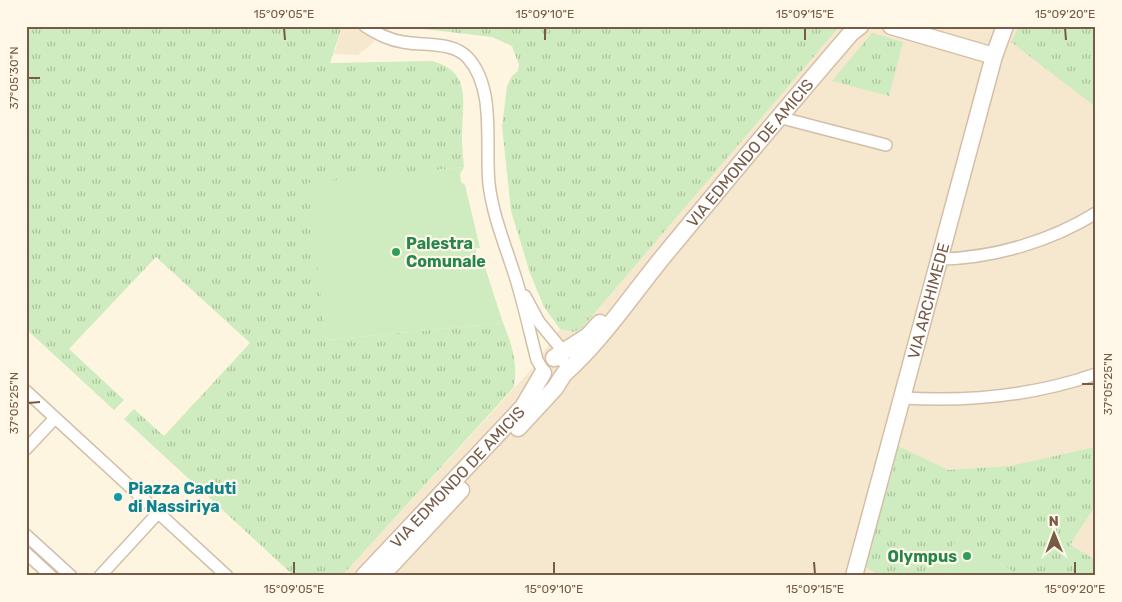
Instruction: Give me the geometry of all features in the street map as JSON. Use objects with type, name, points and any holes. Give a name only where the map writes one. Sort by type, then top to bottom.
[{"type":"main road","name":"VIA EDMONDO DE AMICIS","points":[[641,283],[778,118],[860,26]]},
{"type":"main road","points":[[890,26],[994,56]]},
{"type":"main road","name":"VIA ARCHIMEDE","points":[[854,576],[941,259],[994,56],[1005,26]]},
{"type":"main road","points":[[561,365],[576,344],[588,336],[641,283]]},
{"type":"main road","points":[[561,365],[584,356],[607,329],[641,283]]},
{"type":"main road","name":"VIA EDMONDO DE AMICIS","points":[[364,576],[523,407],[535,387],[541,368],[547,360],[561,365],[555,388],[380,576]]},
{"type":"street","points":[[365,26],[381,36],[404,42],[454,48],[468,58],[478,72],[486,100],[487,158],[496,221],[516,279],[541,368]]},
{"type":"street","points":[[778,118],[886,145]]},
{"type":"street","points":[[941,259],[981,255],[1010,249],[1067,228],[1096,213]]},
{"type":"street","points":[[516,279],[539,322],[558,345],[561,365]]},
{"type":"street","points":[[549,333],[576,344]]},
{"type":"street","points":[[903,398],[952,400],[992,398],[1050,388],[1096,374]]},
{"type":"street","points":[[26,391],[226,576]]},
{"type":"street","points":[[26,449],[55,418]]},
{"type":"street","points":[[100,576],[158,513]]},
{"type":"street","points":[[26,534],[71,576]]},
{"type":"street","points":[[26,553],[51,576]]},
{"type":"shaded area","points":[[342,26],[393,26],[358,55],[334,54]]},
{"type":"shaded area","points":[[840,26],[1096,26],[1096,576],[342,576],[530,371],[560,329],[573,332],[581,329]]},
{"type":"green space","points":[[26,26],[342,26],[330,63],[431,61],[454,72],[459,80],[463,100],[462,148],[464,167],[309,184],[326,340],[503,323],[513,354],[515,370],[514,387],[342,576],[294,576],[124,419],[134,409],[164,436],[250,343],[156,257],[69,349],[124,400],[114,410],[26,329]]},
{"type":"green space","points":[[398,26],[840,26],[581,329],[573,332],[560,329],[544,307],[530,273],[511,211],[502,126],[507,86],[512,76],[518,71],[519,65],[512,46],[492,37]]},
{"type":"green space","points":[[1019,26],[1096,26],[1096,107],[1011,42]]},
{"type":"green space","points":[[872,33],[903,42],[889,96],[832,81]]},
{"type":"green space","name":"Palestra Comunale","points":[[464,167],[460,174],[461,182],[465,185],[480,248],[475,248],[479,262],[483,261],[503,323],[326,340],[308,183]]},
{"type":"green space","points":[[898,446],[948,470],[1011,466],[1095,447],[1096,504],[1070,545],[1096,560],[1096,576],[1019,576],[960,536],[931,576],[881,576],[865,567]]},
{"type":"green space","name":"Olympus","points":[[960,536],[1019,576],[931,576]]},
{"type":"place","name":"Palestra Comunale","points":[[396,252]]},
{"type":"place","name":"Piazza Caduti di Nassiriya","points":[[118,497]]},
{"type":"place","name":"Olympus","points":[[967,556]]}]
